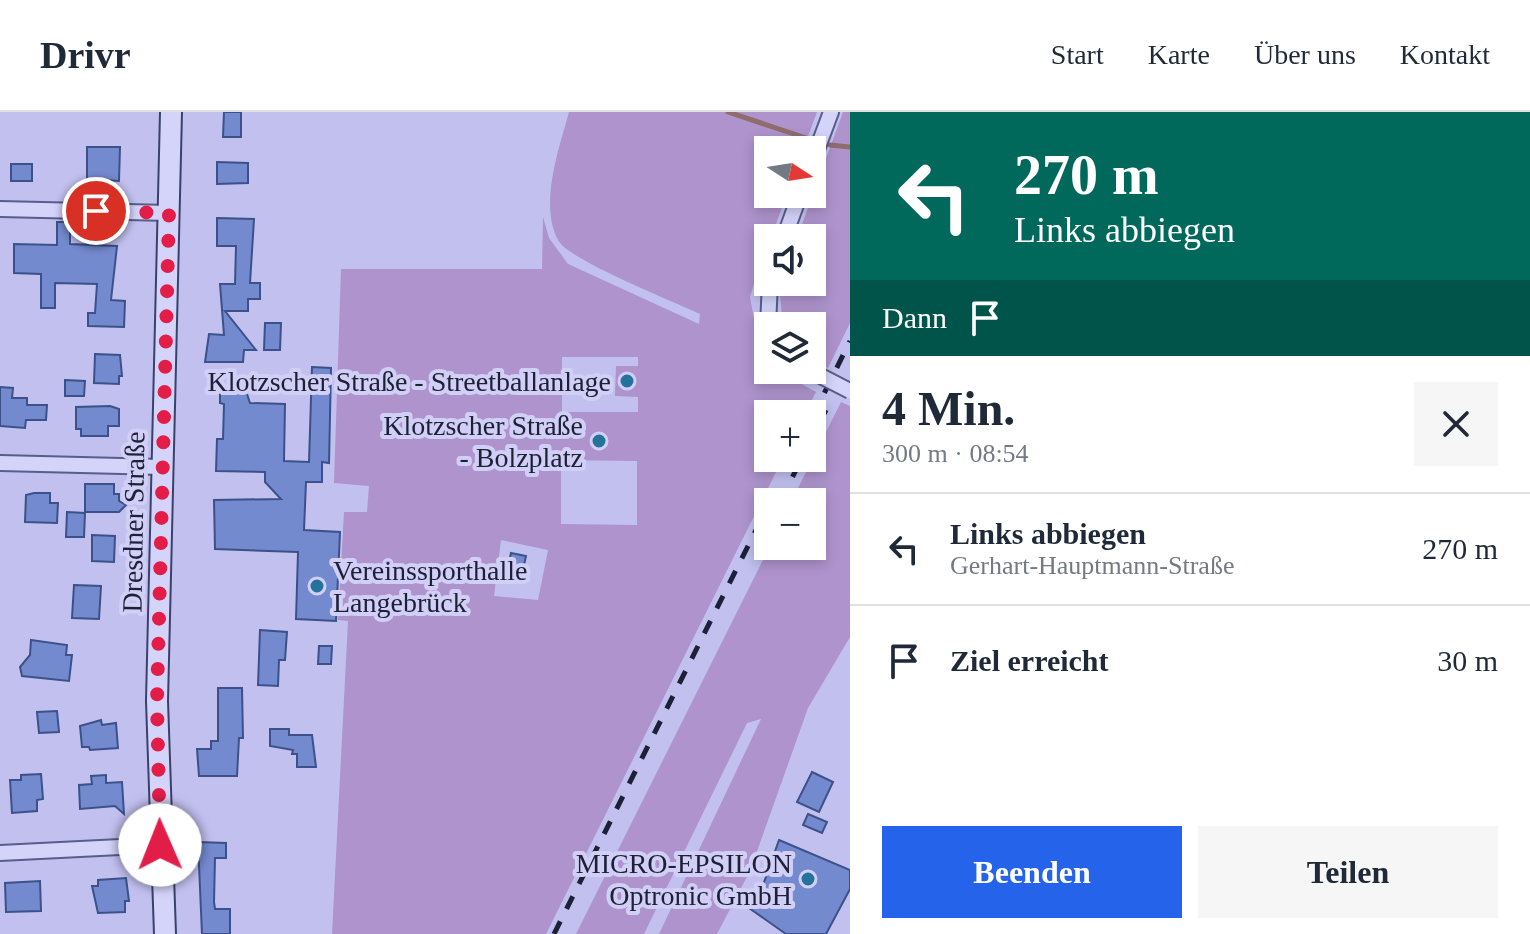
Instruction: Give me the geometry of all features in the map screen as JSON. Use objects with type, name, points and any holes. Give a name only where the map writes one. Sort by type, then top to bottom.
[{"type":"main road","name":"Dresdner Straße","points":[[165,934],[157,701],[171,112]]},
{"type":"street","points":[[822,136],[831,112]]},
{"type":"street","points":[[0,209],[169,213]]},
{"type":"street","points":[[826,379],[850,391]]},
{"type":"street","points":[[0,463],[162,467]]},
{"type":"street","points":[[0,853],[160,845]]},
{"type":"shaded area","points":[[569,112],[817,112],[808,136],[754,136],[754,208],[782,208],[776,224],[754,224],[754,284],[750,297],[754,319],[754,384],[801,384],[816,392],[812,400],[754,400],[754,472],[776,472],[768,488],[754,488],[754,516],[546,934],[332,934],[348,621],[338,620],[344,512],[367,512],[369,486],[334,483],[341,269],[542,269],[543,217],[549,238],[568,264],[699,324],[700,314],[600,269],[558,240],[550,210],[556,159]],"holes":[[[562,357],[638,357],[638,366],[616,366],[615,396],[638,397],[638,412],[562,412]],[[561,460],[637,461],[637,525],[561,524]],[[501,540],[548,550],[538,600],[494,596]]]},
{"type":"shaded area","points":[[843,112],[850,112],[850,323],[828,368],[826,312],[782,312],[780,296],[826,296],[826,224],[802,224],[808,208],[826,208],[826,159]]},
{"type":"shaded area","points":[[841,402],[850,406],[850,637],[808,708],[750,871],[717,934],[659,934],[761,719],[747,723],[644,934],[576,934],[763,560],[826,560],[826,488],[798,488],[806,472],[826,472],[826,432]]},
{"type":"building","points":[[224,112],[241,112],[241,137],[223,137]]},
{"type":"building","points":[[87,147],[120,147],[119,181],[87,179]]},
{"type":"building","points":[[217,162],[248,163],[248,183],[217,184]]},
{"type":"building","points":[[11,164],[32,164],[32,181],[11,181]]},
{"type":"building","points":[[217,218],[254,219],[250,283],[260,283],[260,299],[248,299],[248,311],[225,311],[256,350],[244,350],[243,362],[205,362],[209,334],[224,335],[220,284],[235,284],[236,246],[217,246]]},
{"type":"building","points":[[57,222],[70,222],[70,244],[117,246],[111,300],[125,301],[124,327],[88,326],[88,313],[95,313],[97,284],[55,283],[55,308],[41,308],[41,274],[14,273],[14,244],[57,245]]},
{"type":"building","points":[[265,323],[281,323],[280,350],[264,350]]},
{"type":"building","points":[[95,354],[120,355],[122,376],[119,376],[119,384],[94,383]]},
{"type":"building","points":[[312,367],[331,368],[329,463],[322,462],[322,482],[306,482],[304,530],[340,532],[336,621],[296,619],[298,552],[215,549],[214,500],[281,499],[265,482],[265,472],[216,471],[217,439],[223,439],[224,404],[220,403],[220,392],[246,391],[250,403],[285,404],[284,461],[309,462]]},
{"type":"building","points":[[65,380],[85,381],[84,396],[65,396]]},
{"type":"building","points":[[0,387],[13,388],[12,398],[27,398],[27,405],[47,405],[46,420],[26,420],[25,428],[0,426]]},
{"type":"building","points":[[110,406],[119,409],[119,426],[108,426],[108,436],[81,436],[81,429],[76,429],[76,407]]},
{"type":"building","points":[[85,484],[114,484],[114,494],[119,494],[119,501],[126,505],[119,512],[85,512]]},
{"type":"building","points":[[50,493],[50,503],[58,503],[57,523],[25,522],[26,495]]},
{"type":"building","points":[[67,512],[85,513],[84,537],[66,537]]},
{"type":"building","points":[[92,535],[115,536],[114,562],[92,561]]},
{"type":"building","points":[[511,553],[526,556],[522,574],[507,571]]},
{"type":"building","points":[[74,585],[101,586],[99,619],[72,618]]},
{"type":"building","points":[[260,630],[287,632],[285,660],[279,660],[278,686],[258,685]]},
{"type":"building","points":[[31,640],[67,645],[66,655],[72,655],[69,681],[22,676],[20,667],[30,655]]},
{"type":"building","points":[[319,646],[332,646],[331,664],[318,664]]},
{"type":"building","points":[[218,688],[242,688],[243,738],[239,738],[237,776],[199,776],[197,749],[211,749],[211,741],[218,741]]},
{"type":"building","points":[[57,711],[59,732],[39,733],[37,712]]},
{"type":"building","points":[[101,720],[102,725],[116,723],[118,748],[90,750],[89,747],[82,747],[80,726]]},
{"type":"building","points":[[270,729],[289,729],[289,735],[312,735],[316,767],[297,767],[297,754],[292,754],[293,750],[270,746]]},
{"type":"building","points":[[812,772],[833,782],[819,812],[797,802]]},
{"type":"building","points":[[41,774],[43,799],[37,800],[37,811],[12,813],[10,780],[21,780],[21,775]]},
{"type":"building","points":[[106,775],[106,783],[122,782],[124,814],[115,806],[80,809],[79,785],[92,784],[91,776]]},
{"type":"building","points":[[808,814],[827,822],[822,833],[803,825]]},
{"type":"building","name":"MICRO-EPSILON Optronic GmbH","points":[[779,840],[850,870],[850,889],[826,934],[786,934],[749,908],[762,888]]},
{"type":"building","points":[[198,842],[226,843],[226,858],[215,858],[214,902],[215,909],[230,909],[230,934],[202,934]]},
{"type":"building","points":[[126,878],[129,901],[125,901],[125,912],[98,913],[92,886],[98,886],[98,880]]},
{"type":"building","points":[[40,881],[41,911],[6,912],[5,883]]},
{"type":"waterway","points":[[728,112],[800,136]]},
{"type":"waterway","points":[[830,145],[850,147]]},
{"type":"railway","points":[[821,400],[850,341]]},
{"type":"railway","points":[[787,488],[795,472]]},
{"type":"railway","points":[[554,934],[754,534]]},
{"type":"place","name":"Klotzscher Straße - Streetballanlage","points":[[627,381]]},
{"type":"place","name":"Klotzscher Straße - Bolzplatz","points":[[599,441]]},
{"type":"place","name":"Vereinssporthalle Langebrück","points":[[317,586]]},
{"type":"place","name":"MICRO-EPSILON Optronic GmbH","points":[[808,879]]},
{"type":"route","points":[[96,211],[169,213],[157,701],[160,845]]}]
